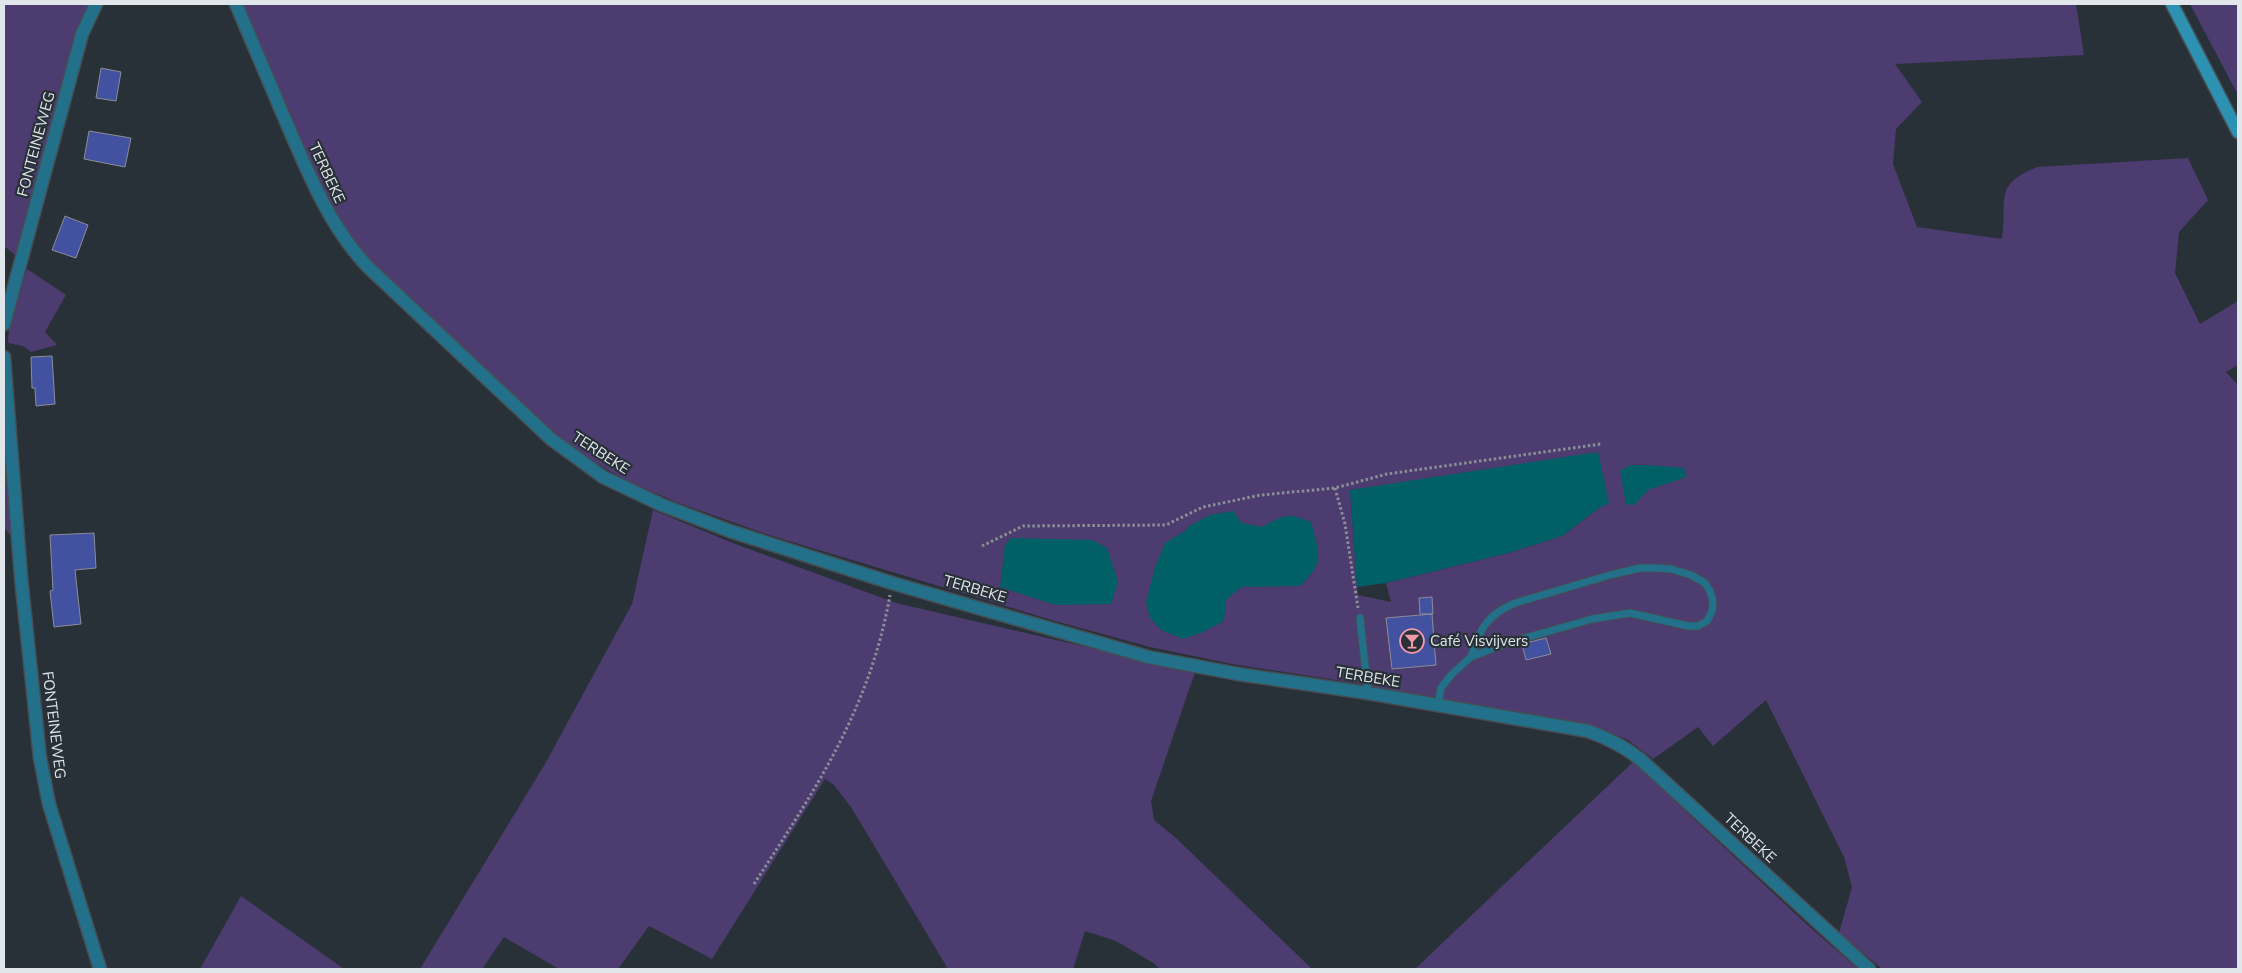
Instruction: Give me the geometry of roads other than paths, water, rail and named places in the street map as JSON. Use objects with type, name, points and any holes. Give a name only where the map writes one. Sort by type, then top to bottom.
[{"type":"street","name":"FONTEINEWEG","points":[[4,324],[82,34],[96,4]]},
{"type":"street","name":"TERBEKE","points":[[236,4],[310,178],[345,241],[394,293],[544,433],[603,476],[662,505],[730,531],[892,582],[1148,657],[1238,674],[1368,693],[1588,731],[1629,750],[1869,969]]},
{"type":"street","points":[[2172,4],[2238,132]]},
{"type":"street","name":"FONTEINEWEG","points":[[4,358],[21,568],[40,758],[49,804],[100,969]]},
{"type":"lane","points":[[1438,705],[1441,688],[1451,675],[1471,657],[1504,644],[1616,614],[1646,615],[1688,626],[1698,626],[1707,621],[1714,601],[1705,583],[1691,575],[1656,568],[1633,570],[1515,602],[1498,610],[1488,619],[1481,630],[1471,657]]},
{"type":"lane","points":[[1360,618],[1368,693]]},
{"type":"water","points":[[1598,452],[1609,503],[1599,508],[1562,536],[1508,553],[1386,583],[1357,587],[1350,490]]},
{"type":"water","points":[[1630,465],[1684,468],[1686,477],[1648,490],[1634,505],[1626,504],[1620,471]]},
{"type":"water","points":[[1233,511],[1242,523],[1262,527],[1286,516],[1311,522],[1318,549],[1317,563],[1314,570],[1300,586],[1241,587],[1226,600],[1224,621],[1201,633],[1183,639],[1161,630],[1150,618],[1146,602],[1155,567],[1165,543],[1185,531],[1189,526],[1210,515]]},
{"type":"water","points":[[1011,538],[1092,540],[1107,548],[1118,582],[1111,604],[1056,605],[1000,587],[1005,545]]},
{"type":"place","name":"Café Visvijvers","points":[[1412,641]]}]
